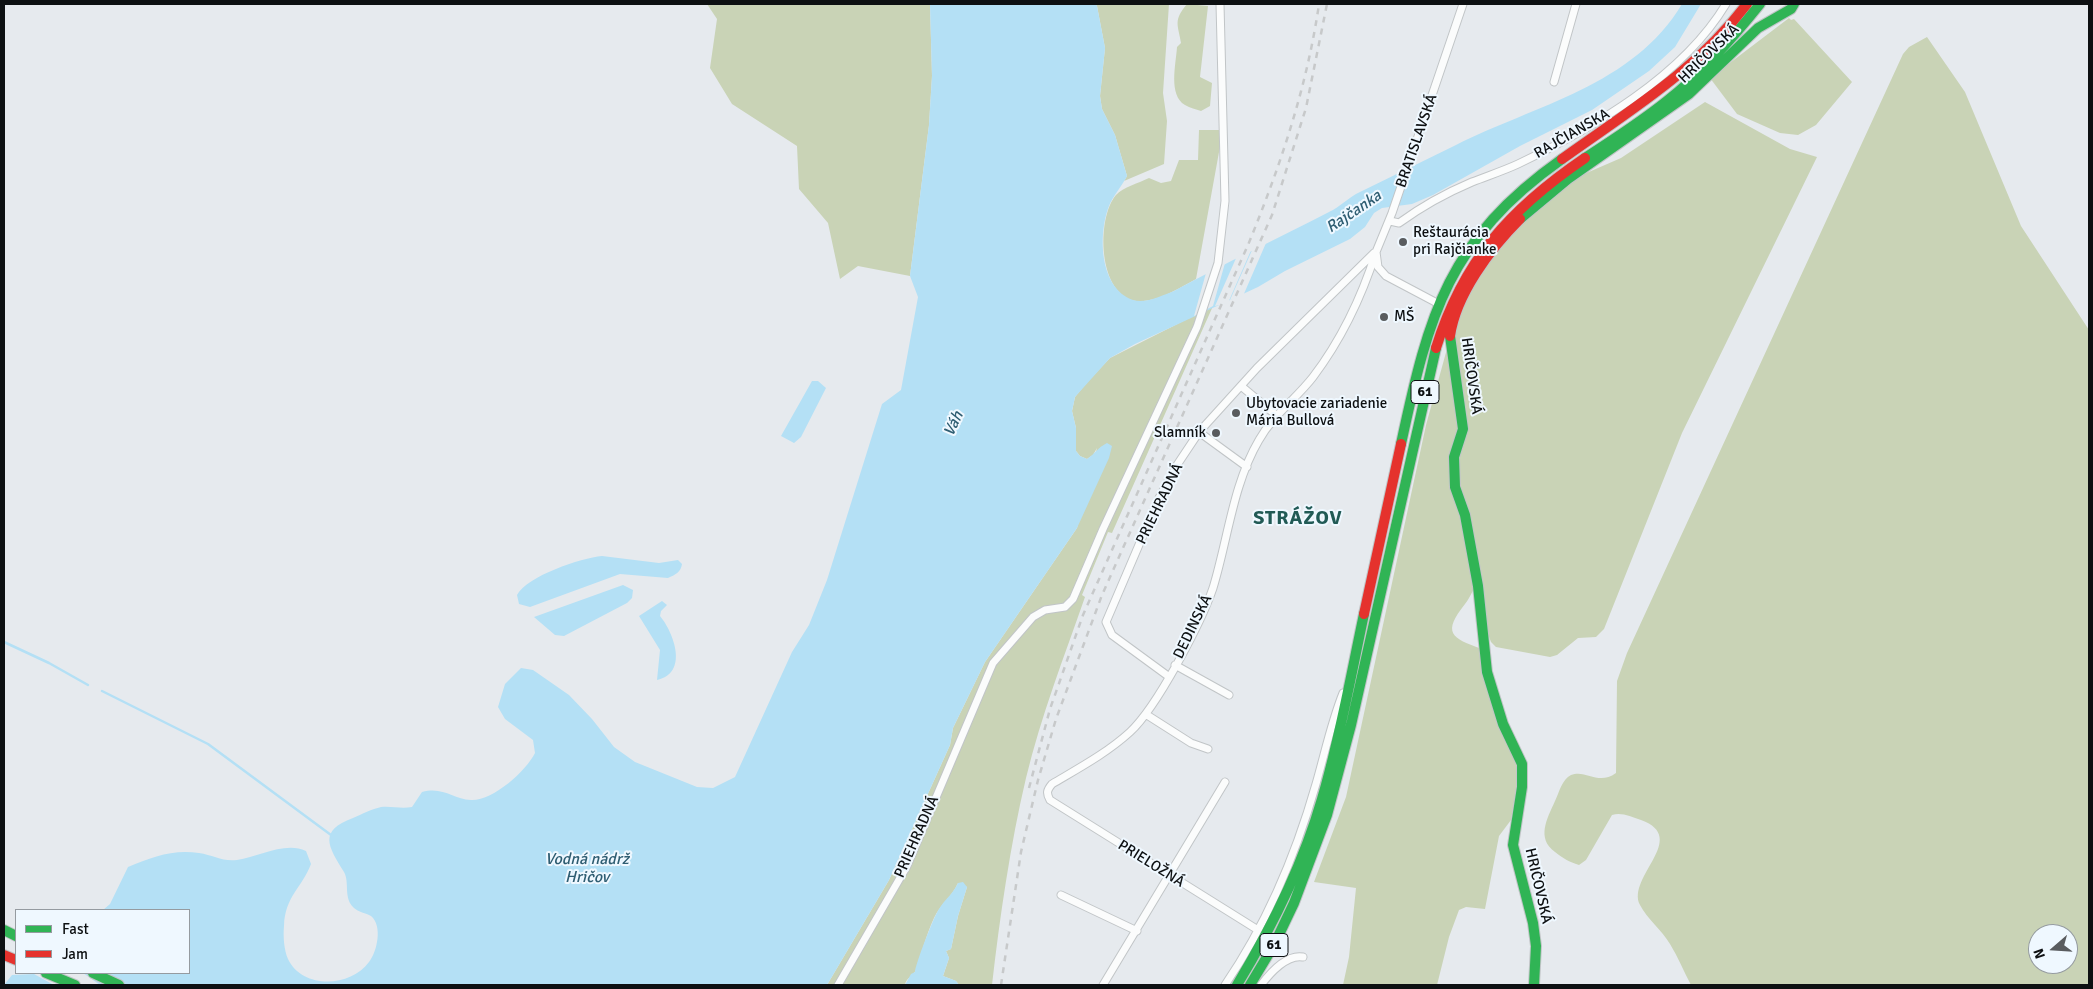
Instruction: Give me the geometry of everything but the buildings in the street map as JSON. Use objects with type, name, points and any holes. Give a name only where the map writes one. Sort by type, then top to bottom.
[{"type":"main road","name":"HRIČOVSKÁ","points":[[1237,985],[1285,898],[1311,834],[1331,767],[1416,372],[1437,303],[1467,250],[1507,203],[1531,181],[1671,83],[1716,41],[1747,4]]},
{"type":"main road","name":"HRIČOVSKÁ","points":[[1250,985],[1274,946],[1295,903],[1331,803],[1352,724],[1429,374],[1444,321],[1462,283],[1489,242],[1525,203],[1559,176],[1678,91],[1723,48],[1760,4]]},
{"type":"main road","name":"HRIČOVSKÁ","points":[[1534,985],[1536,946],[1533,923],[1513,845],[1522,786],[1522,764],[1503,724],[1487,672],[1478,586],[1465,515],[1455,487],[1454,457],[1463,428],[1449,342],[1452,322],[1479,268],[1502,237],[1525,213],[1568,179],[1689,94],[1758,28],[1791,9],[1794,4]]},
{"type":"main road","points":[[48,974],[74,985]]},
{"type":"main road","points":[[94,974],[119,985]]},
{"type":"street","name":"PRIEHRADNÁ","points":[[838,985],[907,866],[993,663],[1033,617],[1045,610],[1067,605],[1073,599],[1103,529],[1202,314],[1218,263],[1225,201],[1220,4]]},
{"type":"street","name":"BRATISLAVSKÁ","points":[[1376,252],[1390,221],[1463,4]]},
{"type":"street","points":[[1554,82],[1576,4]]},
{"type":"street","name":"RAJČIANSKA","points":[[1390,221],[1399,223],[1470,183],[1516,165],[1617,108],[1651,84],[1694,48],[1715,22],[1726,4]]},
{"type":"street","name":"PRIEHRADNÁ","points":[[1168,676],[1112,635],[1106,620],[1159,498],[1177,465],[1199,432],[1241,386],[1376,252]]},
{"type":"street","points":[[1376,252],[1378,267],[1386,276],[1437,303]]},
{"type":"street","name":"DEDINSKÁ","points":[[1047,795],[1048,789],[1052,784],[1117,743],[1146,715],[1175,665],[1212,588],[1247,467],[1258,441],[1276,415],[1300,393],[1334,346],[1367,278],[1376,252]]},
{"type":"street","points":[[1241,386],[1276,415]]},
{"type":"street","points":[[1199,432],[1247,467]]},
{"type":"street","points":[[1175,665],[1229,695]]},
{"type":"street","name":"HRIČOVSKÁ","points":[[1225,985],[1258,930],[1296,846],[1316,784],[1331,723],[1350,676]]},
{"type":"street","points":[[1146,715],[1191,743],[1208,749]]},
{"type":"street","points":[[1103,985],[1225,782]]},
{"type":"street","name":"PRIELOŽNÁ","points":[[1047,795],[1050,800],[1258,930]]},
{"type":"street","points":[[1061,895],[1136,931]]},
{"type":"street","points":[[1261,985],[1288,959],[1296,956],[1303,958]]},
{"type":"green space","points":[[707,4],[930,4],[932,76],[929,125],[910,276],[858,266],[840,279],[828,223],[799,189],[797,146],[732,104],[710,68],[717,19]]},
{"type":"green space","points":[[1095,4],[1169,4],[1163,93],[1167,121],[1164,164],[1124,181],[1127,176],[1115,135],[1102,109],[1100,96],[1105,48],[1097,6]]},
{"type":"green space","points":[[1187,4],[1208,6],[1200,77],[1212,83],[1210,106],[1201,111],[1185,105],[1176,94],[1175,87],[1177,47],[1181,43],[1178,19]]},
{"type":"green space","points":[[1789,18],[1791,20],[1794,19],[1852,82],[1816,125],[1798,135],[1780,133],[1737,114],[1710,78]]},
{"type":"green space","points":[[1927,37],[1965,92],[2021,226],[2089,330],[2089,985],[1691,985],[1670,944],[1640,905],[1638,894],[1641,882],[1659,847],[1660,837],[1654,828],[1630,816],[1612,815],[1586,860],[1579,865],[1563,858],[1549,847],[1545,834],[1546,821],[1561,786],[1568,777],[1582,774],[1603,778],[1610,777],[1616,773],[1617,681],[1627,653],[1903,54],[1909,47]]},
{"type":"green space","points":[[1705,102],[1790,149],[1817,157],[1682,433],[1604,629],[1596,637],[1578,638],[1557,655],[1550,657],[1496,647],[1491,642],[1488,634],[1483,584],[1480,581],[1454,622],[1452,628],[1457,638],[1482,649],[1519,772],[1511,820],[1499,836],[1485,909],[1466,907],[1459,910],[1449,937],[1437,985],[1343,985],[1349,957],[1356,888],[1314,882],[1346,797],[1426,425],[1453,327],[1483,268],[1509,237],[1529,198],[1621,158]]},
{"type":"green space","points":[[1199,130],[1223,130],[1196,279],[1152,300],[1136,301],[1123,296],[1114,286],[1104,255],[1105,221],[1110,206],[1116,195],[1127,187],[1149,178],[1161,183],[1171,181],[1179,160],[1198,160]]},
{"type":"green space","points":[[1213,306],[1112,533],[1108,532],[1082,595],[1085,597],[1046,709],[1026,778],[1006,881],[992,985],[959,985],[956,981],[943,976],[949,958],[946,951],[951,949],[967,887],[958,883],[953,893],[934,918],[916,970],[905,985],[827,985],[889,880],[950,745],[953,728],[985,662],[1077,528],[1097,448],[1093,455],[1087,459],[1080,456],[1076,451],[1076,428],[1072,411],[1075,397],[1110,358]]},
{"type":"water","name":"Vodná nádrž Hričov","points":[[930,4],[1095,4],[1097,6],[1105,48],[1100,96],[1102,109],[1115,135],[1127,176],[1111,202],[1105,218],[1103,231],[1104,259],[1113,284],[1122,294],[1133,300],[1143,301],[1174,291],[1333,210],[1356,194],[1372,186],[1486,131],[1580,90],[1610,74],[1637,55],[1661,32],[1682,4],[1701,4],[1675,47],[1649,71],[1592,110],[1520,146],[1433,195],[1412,204],[1382,208],[1374,213],[1365,227],[1350,239],[1285,271],[1258,287],[1135,344],[1110,358],[1075,397],[1072,411],[1076,428],[1076,451],[1080,456],[1087,459],[1107,443],[1112,446],[1109,458],[1077,528],[985,662],[953,728],[950,745],[889,880],[827,985],[100,985],[84,974],[190,974],[190,909],[104,909],[110,904],[128,867],[171,853],[199,853],[223,859],[237,860],[289,848],[298,848],[306,851],[311,864],[287,907],[284,938],[288,959],[295,969],[304,976],[327,982],[350,977],[361,971],[372,958],[378,939],[377,926],[371,916],[356,909],[349,900],[346,876],[329,840],[331,834],[342,823],[374,809],[381,807],[412,807],[422,792],[436,791],[471,800],[489,796],[508,784],[531,760],[535,753],[533,740],[505,719],[498,707],[505,684],[521,668],[533,670],[569,695],[592,719],[614,747],[635,762],[697,787],[713,788],[735,777],[792,652],[809,625],[827,580],[882,404],[901,390],[918,297],[910,276],[929,125],[932,76]]},
{"type":"water","points":[[812,381],[818,381],[826,388],[801,437],[794,443],[781,436]]},
{"type":"water","points":[[602,556],[659,563],[678,560],[682,564],[679,571],[668,578],[620,574],[530,607],[519,604],[517,595],[532,581],[569,564]]},
{"type":"water","points":[[623,585],[633,590],[632,598],[627,603],[564,636],[555,635],[534,617]]},
{"type":"water","points":[[662,601],[667,605],[661,611],[660,616],[674,642],[676,661],[673,669],[667,676],[657,680],[660,650],[639,616]]},
{"type":"water","points":[[963,882],[967,887],[951,949],[946,951],[949,958],[943,976],[956,981],[959,985],[905,985],[911,974],[915,972],[925,940],[939,909],[958,883]]},
{"type":"water","points":[[34,974],[54,985],[4,985],[12,975]]},
{"type":"pier","points":[[1265,242],[1243,296],[1230,300],[1253,248]]},
{"type":"pier","points":[[1252,248],[1228,303],[1215,306],[1237,256]]},
{"type":"pier","points":[[1225,263],[1213,306],[1194,316],[1206,273]]},
{"type":"waterway","points":[[4,642],[49,663],[88,685]]},
{"type":"waterway","points":[[102,691],[208,744],[331,835]]},
{"type":"railway","points":[[1029,788],[1050,709],[1083,615],[1248,245],[1271,186],[1300,96],[1319,4]]},
{"type":"railway","points":[[1001,985],[1021,852],[1038,780],[1056,719],[1102,595],[1272,215],[1306,108],[1327,4]]},
{"type":"traffic: fast","points":[[1585,158],[1637,124],[1680,90],[1716,55],[1760,4]]},
{"type":"traffic: fast","points":[[1520,219],[1568,179],[1689,94],[1758,28],[1791,9],[1794,4]]},
{"type":"traffic: fast","points":[[1401,444],[1422,356],[1434,318],[1449,283],[1468,250],[1493,219],[1524,189],[1562,159]]},
{"type":"traffic: fast","points":[[1450,336],[1463,429],[1454,457],[1455,487],[1465,515],[1478,586],[1487,672],[1503,724],[1522,764],[1522,787],[1513,845],[1533,923],[1536,946],[1534,985]]},
{"type":"traffic: fast","points":[[1250,985],[1274,945],[1294,903],[1327,815],[1351,725],[1436,348]]},
{"type":"traffic: fast","points":[[1237,985],[1286,895],[1306,848],[1334,753],[1364,614]]},
{"type":"traffic: fast","points":[[4,930],[15,936]]},
{"type":"traffic: fast","points":[[48,974],[75,985]]},
{"type":"traffic: fast","points":[[95,974],[119,985]]},
{"type":"traffic: jam","points":[[1562,159],[1684,70],[1706,50],[1747,4]]},
{"type":"traffic: jam","points":[[1436,348],[1460,289],[1475,263],[1492,240],[1534,197],[1585,158]]},
{"type":"traffic: jam","points":[[1450,336],[1459,304],[1467,288],[1486,258],[1520,219]]},
{"type":"traffic: jam","points":[[1364,614],[1401,444]]},
{"type":"traffic: jam","points":[[4,955],[15,960]]},
{"type":"place","name":"Reštaurácia pri Rajčianke","points":[[1403,242]]},
{"type":"place","name":"MŠ","points":[[1384,317]]},
{"type":"place","name":"Ubytovacie zariadenie Mária Bullová","points":[[1236,413]]},
{"type":"place","name":"Slamník","points":[[1216,433]]},
{"type":"district","name":"STRÁŽOV","points":[[1298,519]]},
{"type":"water label","name":"Rajčanka","points":[[1354,212]]},
{"type":"water label","name":"Váh","points":[[954,424]]}]
